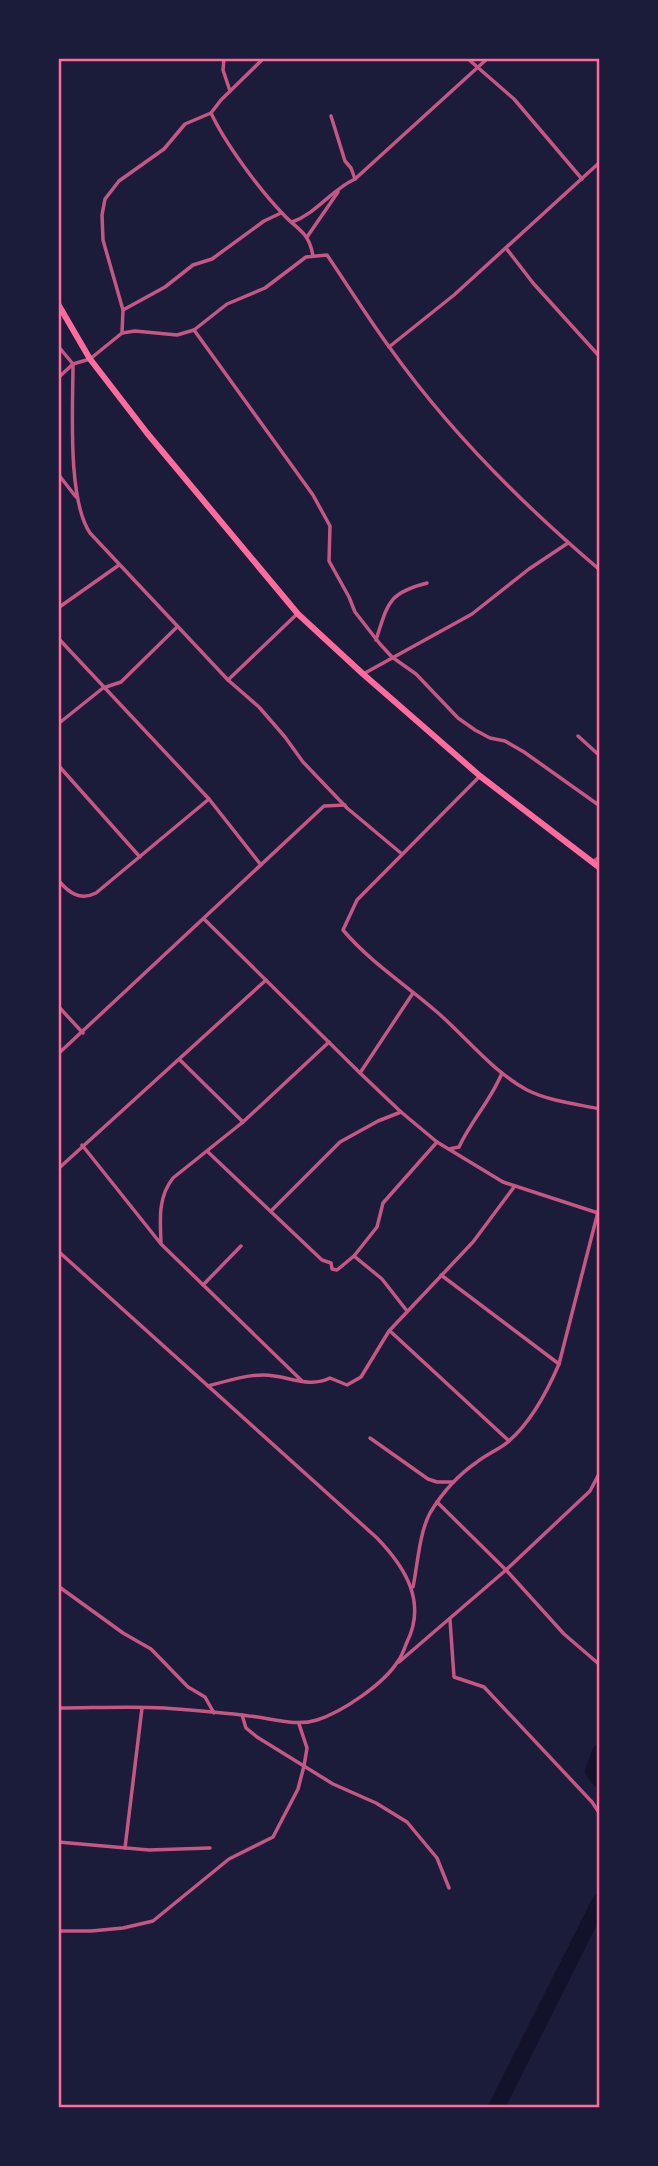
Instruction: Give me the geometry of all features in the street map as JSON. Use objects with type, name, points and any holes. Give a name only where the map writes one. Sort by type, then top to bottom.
[{"type":"highway","points":[[58,304],[90,359],[207,508],[298,614],[480,776],[600,868]]},
{"type":"street","points":[[224,58],[223,70],[230,91]]},
{"type":"street","points":[[122,333],[123,310],[103,240],[102,215],[105,199],[119,181],[164,149],[185,124],[211,113],[264,58]]},
{"type":"street","points":[[467,58],[514,99],[582,180]]},
{"type":"street","points":[[292,222],[306,217],[343,185],[355,179],[488,58]]},
{"type":"street","points":[[211,113],[230,145],[281,213],[311,241],[313,256]]},
{"type":"street","points":[[331,116],[345,161],[355,179]]},
{"type":"street","points":[[389,347],[454,295],[599,166]]},
{"type":"street","points":[[307,237],[343,185]]},
{"type":"street","points":[[123,310],[165,287],[192,265],[212,259],[264,221],[281,213]]},
{"type":"street","points":[[506,248],[533,283],[600,357]]},
{"type":"street","points":[[58,378],[73,364],[90,359],[122,333],[135,331],[177,335],[194,330],[227,304],[265,288],[306,257],[327,255],[389,347],[469,446],[568,543],[600,570]]},
{"type":"street","points":[[194,330],[313,495],[330,526],[329,561],[355,612],[376,640],[392,657],[416,674],[458,718],[475,730],[524,752],[600,806]]},
{"type":"street","points":[[58,346],[73,364],[73,425],[78,498],[85,526],[177,627],[228,680],[259,707],[303,762],[345,805],[402,854]]},
{"type":"street","points":[[58,474],[78,498]]},
{"type":"street","points":[[363,674],[472,614],[529,569],[568,543]]},
{"type":"street","points":[[58,608],[119,565]]},
{"type":"street","points":[[376,640],[385,613],[397,594],[427,583]]},
{"type":"street","points":[[228,680],[298,614]]},
{"type":"street","points":[[58,724],[103,688],[121,682],[177,627]]},
{"type":"street","points":[[58,638],[209,799],[261,865]]},
{"type":"street","points":[[578,736],[600,756]]},
{"type":"street","points":[[58,765],[139,857]]},
{"type":"street","points":[[480,776],[357,900],[343,930],[502,1073],[529,1091],[544,1097],[600,1109]]},
{"type":"street","points":[[58,880],[79,897],[90,896],[102,890],[209,799]]},
{"type":"street","points":[[58,1054],[324,806],[345,805]]},
{"type":"street","points":[[592,862],[600,857]]},
{"type":"street","points":[[204,919],[360,1073],[437,1142],[491,1177],[513,1187],[598,1213]]},
{"type":"street","points":[[58,1169],[266,980]]},
{"type":"street","points":[[360,1073],[413,992]]},
{"type":"street","points":[[58,1006],[83,1032]]},
{"type":"street","points":[[161,1244],[160,1210],[165,1190],[173,1178],[243,1122],[328,1042]]},
{"type":"street","points":[[180,1060],[243,1122]]},
{"type":"street","points":[[449,1149],[459,1147],[472,1122],[495,1092],[502,1073]]},
{"type":"street","points":[[271,1211],[340,1142],[401,1112]]},
{"type":"street","points":[[208,1152],[322,1260],[337,1270],[354,1256],[377,1227],[383,1203],[437,1142]]},
{"type":"street","points":[[82,1145],[161,1244],[304,1382]]},
{"type":"street","points":[[208,1386],[261,1375],[316,1383],[330,1378],[347,1385],[354,1381],[360,1377],[389,1331],[494,1216],[513,1187]]},
{"type":"street","points":[[397,1663],[413,1628],[412,1591],[426,1523],[453,1482],[476,1462],[509,1441],[532,1415],[548,1390],[559,1364],[600,1203]]},
{"type":"street","points":[[203,1285],[241,1246]]},
{"type":"street","points":[[58,1251],[377,1538],[401,1564],[412,1591]]},
{"type":"street","points":[[354,1256],[382,1279],[407,1311]]},
{"type":"street","points":[[442,1275],[559,1364]]},
{"type":"street","points":[[389,1331],[509,1441]]},
{"type":"street","points":[[370,1438],[428,1479],[453,1482]]},
{"type":"street","points":[[58,1708],[142,1708],[242,1715],[299,1724],[336,1712],[377,1684],[397,1663],[506,1570],[590,1491],[600,1472]]},
{"type":"street","points":[[438,1502],[506,1570],[564,1634],[600,1665]]},
{"type":"street","points":[[58,1586],[123,1633],[151,1649],[188,1688],[205,1698],[214,1713]]},
{"type":"street","points":[[450,1619],[454,1677],[484,1687],[592,1802],[600,1814]]},
{"type":"street","points":[[125,1848],[142,1708]]},
{"type":"street","points":[[242,1715],[246,1728],[251,1733],[333,1784],[376,1803],[407,1822],[437,1858],[449,1888]]},
{"type":"street","points":[[58,1931],[112,1929],[153,1921],[229,1859],[273,1837],[298,1789],[304,1766],[307,1748],[299,1724]]},
{"type":"street","points":[[58,1842],[149,1850],[210,1848]]},
{"type":"waterway","points":[[600,1752],[593,1771],[600,1780]]},
{"type":"waterway","points":[[496,2108],[600,1901]]}]
